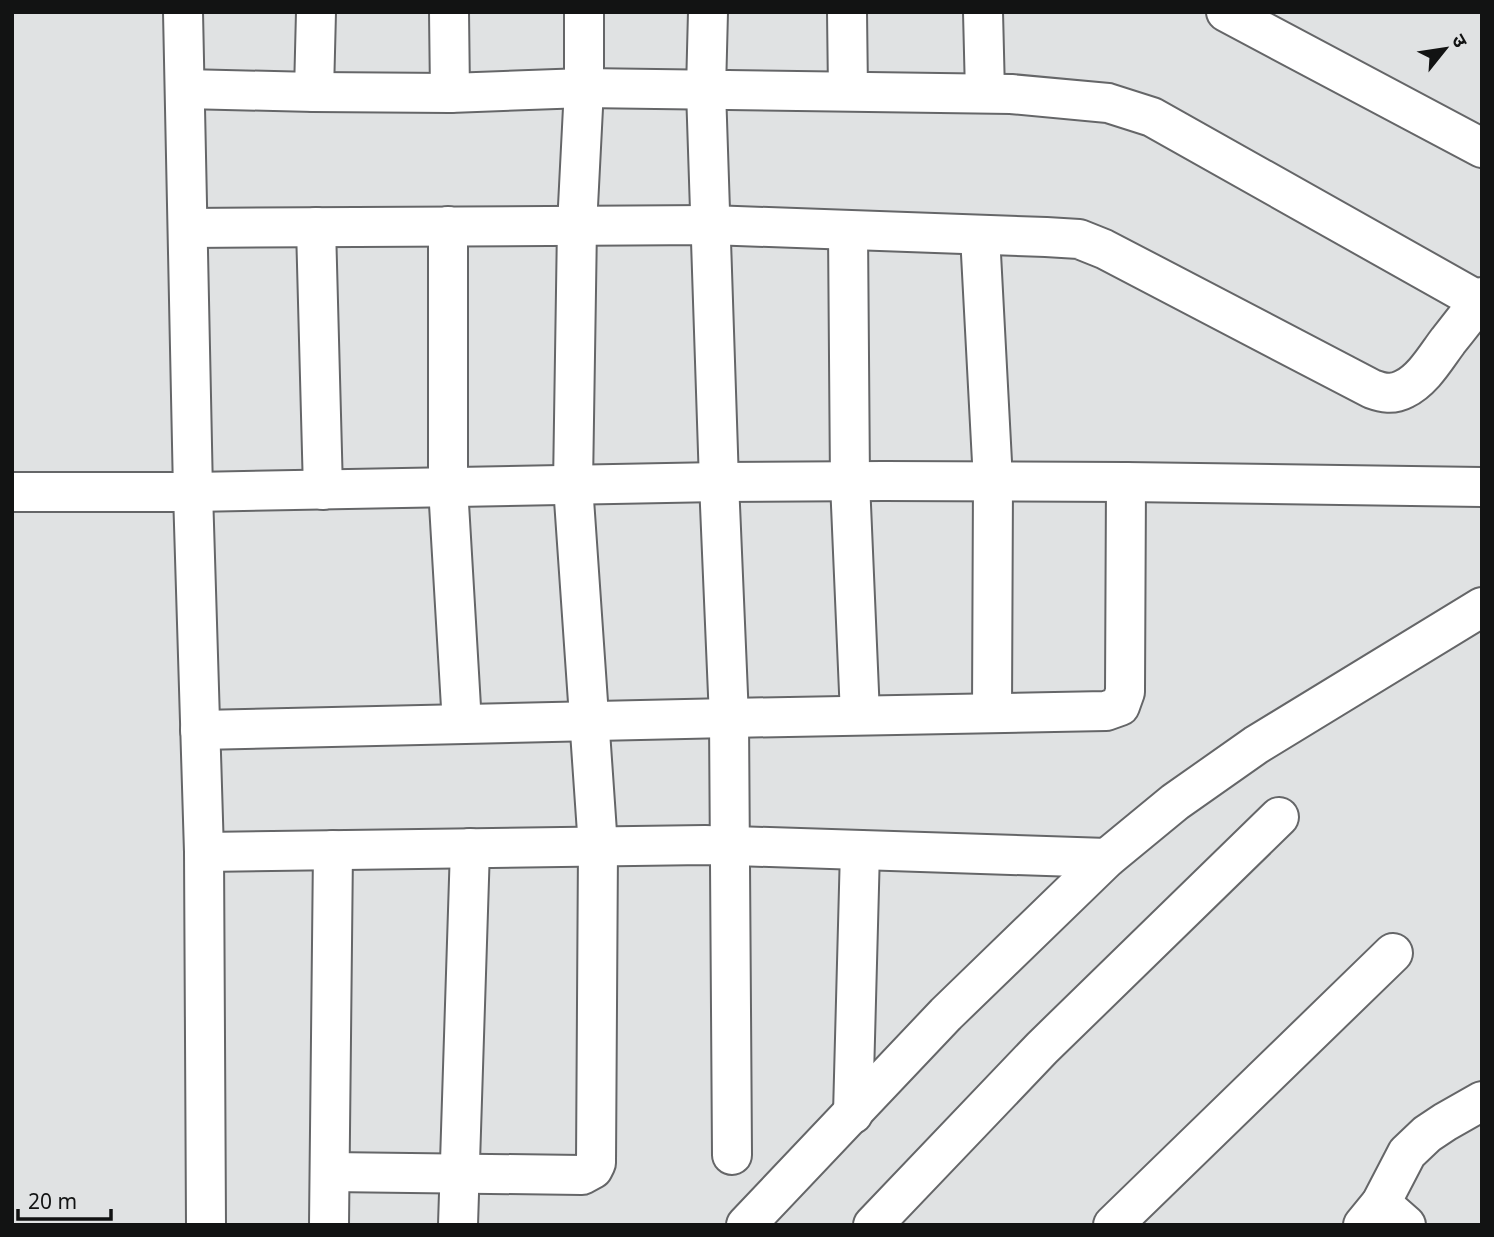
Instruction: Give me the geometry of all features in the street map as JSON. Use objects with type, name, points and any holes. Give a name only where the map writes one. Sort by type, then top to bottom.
[{"type":"street","points":[[183,12],[204,852],[206,1225]]},
{"type":"street","points":[[314,92],[316,12]]},
{"type":"street","points":[[449,12],[450,93]]},
{"type":"street","points":[[330,1172],[582,1175],[593,1169],[596,1163],[598,847],[573,485],[577,226],[584,88],[583,12]]},
{"type":"street","points":[[708,12],[706,90],[710,225],[729,718],[732,1155]]},
{"type":"street","points":[[847,12],[848,91]]},
{"type":"street","points":[[984,12],[985,93]]},
{"type":"street","points":[[1226,12],[1482,148]]},
{"type":"street","points":[[185,89],[450,93],[584,88],[985,93],[1108,103],[1152,117],[1480,299],[1423,374],[1402,390],[1383,393],[1104,249],[1079,239],[710,225],[188,228]]},
{"type":"street","points":[[448,226],[448,487],[462,724]]},
{"type":"street","points":[[316,227],[323,490]]},
{"type":"street","points":[[848,231],[850,482],[860,715]]},
{"type":"street","points":[[980,236],[993,481],[992,712]]},
{"type":"street","points":[[12,492],[993,481],[1482,487]]},
{"type":"street","points":[[200,730],[1107,711],[1120,706],[1125,692],[1126,482]]},
{"type":"street","points":[[759,1219],[946,1014],[1107,858],[1175,802],[1255,745],[1482,607]]},
{"type":"street","points":[[873,1225],[1042,1048],[1279,817]]},
{"type":"street","points":[[204,852],[730,846],[1107,858]]},
{"type":"street","points":[[457,1225],[470,848]]},
{"type":"street","points":[[329,1225],[334,850]]},
{"type":"street","points":[[853,1114],[860,850]]},
{"type":"street","points":[[1113,1225],[1393,953]]},
{"type":"street","points":[[1383,1217],[1408,1153],[1427,1134],[1482,1101]]}]
